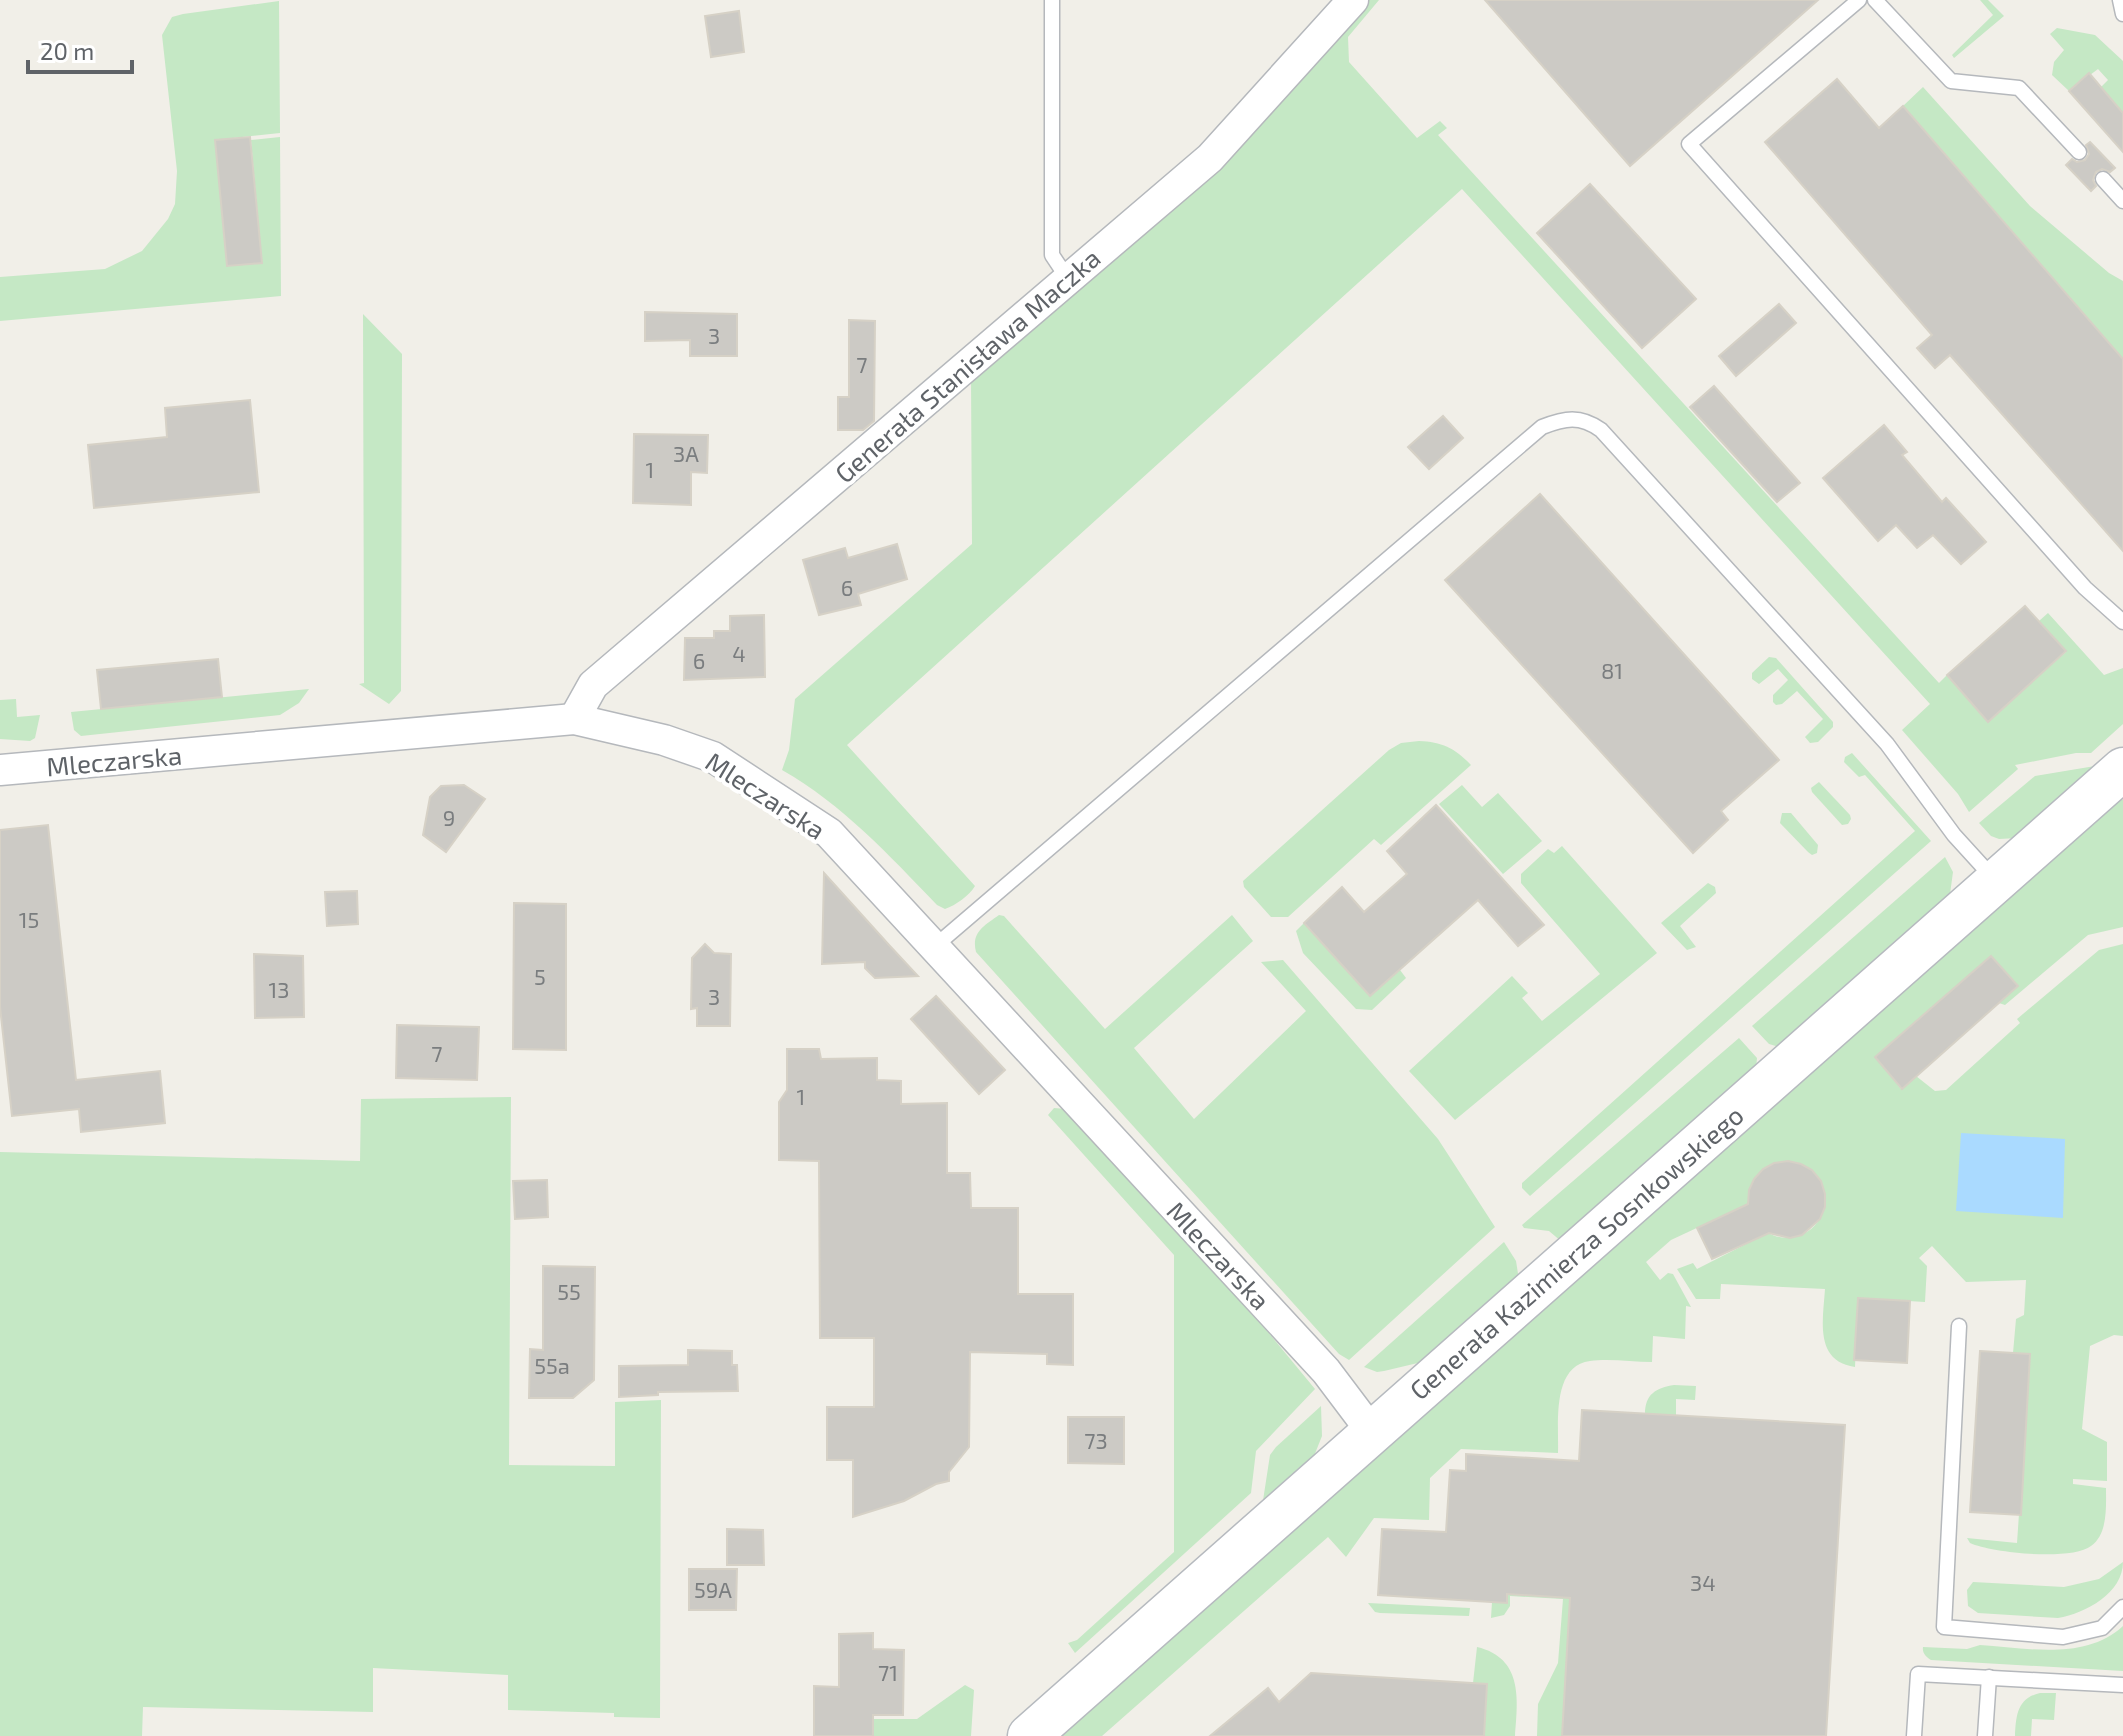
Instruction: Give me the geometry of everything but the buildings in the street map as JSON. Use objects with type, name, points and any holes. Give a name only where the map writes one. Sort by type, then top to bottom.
[{"type":"street","name":"Generała Stanisława Maczka","points":[[574,719],[593,685],[1210,158],[1353,0]]},
{"type":"street","name":"Mleczarska","points":[[0,770],[574,719],[664,740],[713,757],[829,833],[1326,1371],[1372,1432]]},
{"type":"street","name":"Generała Kazimierza Sosnkowskiego","points":[[1029,1736],[2123,769]]},
{"type":"lane","points":[[1052,0],[1052,255],[1068,279]]},
{"type":"lane","points":[[1859,0],[1689,144],[2085,588],[2123,622]]},
{"type":"lane","points":[[1875,0],[1951,81],[2019,88],[2079,152]]},
{"type":"lane","points":[[2120,0],[2123,14]]},
{"type":"lane","points":[[2103,179],[2123,201]]},
{"type":"lane","points":[[934,947],[1542,427],[1563,418],[1586,420],[1601,430],[1887,744],[1954,835],[1995,880]]},
{"type":"lane","points":[[1959,1326],[1944,1627],[2063,1637],[2102,1628],[2123,1607]]},
{"type":"lane","points":[[1914,1736],[1918,1674],[2123,1685]]},
{"type":"lane","points":[[1985,1736],[1989,1677]]},
{"type":"green space","points":[[1365,0],[1379,0],[1348,37],[1349,62],[1417,138],[1440,121],[1447,128],[1438,135],[1939,683],[1947,675],[1988,721],[2066,652],[2039,621],[2048,613],[2104,675],[2123,668],[2123,724],[2091,753],[2015,765],[2018,769],[1969,812],[1958,794],[1902,730],[1930,704],[1462,189],[847,745],[975,886],[966,897],[945,909],[937,905],[845,814],[782,770],[789,750],[795,699],[972,544],[971,377]]},
{"type":"green space","points":[[1980,0],[1988,0],[2004,16],[1954,58],[1952,55],[1993,15]]},
{"type":"green space","points":[[279,1],[280,133],[215,140],[228,266],[262,262],[251,140],[280,137],[281,296],[0,321],[0,277],[105,269],[142,251],[168,219],[175,204],[177,171],[162,35],[172,17]]},
{"type":"green space","points":[[2057,28],[2095,35],[2123,61],[2123,113],[2101,87],[2108,80],[2098,69],[2069,91],[2052,75],[2054,62],[2064,50],[2050,34]]},
{"type":"green space","points":[[1923,87],[2030,206],[2109,273],[2123,281],[2123,359],[1903,106]]},
{"type":"green space","points":[[363,314],[402,354],[401,691],[389,704],[359,684],[364,683]]},
{"type":"green space","points":[[1769,657],[1776,658],[1833,722],[1833,727],[1818,742],[1810,743],[1805,737],[1823,719],[1797,691],[1782,704],[1773,702],[1773,695],[1788,680],[1778,669],[1759,684],[1752,679],[1752,673]]},
{"type":"green space","points":[[309,689],[299,703],[280,715],[81,736],[74,730],[71,712]]},
{"type":"green space","points":[[16,699],[17,717],[40,715],[35,738],[30,741],[0,739],[0,700]]},
{"type":"green space","points":[[1419,741],[1448,747],[1471,765],[1381,845],[1374,839],[1288,917],[1271,917],[1244,887],[1243,881],[1389,750],[1401,743]]},
{"type":"green space","points":[[1852,753],[1931,841],[1530,1196],[1522,1188],[1522,1183],[1915,831],[1865,775],[1859,777],[1844,762],[1845,757]]},
{"type":"green space","points":[[2101,765],[2018,838],[1999,839],[1991,836],[1979,823],[2035,776]]},
{"type":"green space","points":[[1819,782],[1850,815],[1848,824],[1842,825],[1812,792],[1811,788]]},
{"type":"green space","points":[[1462,785],[1482,807],[1498,793],[1542,841],[1503,874],[1439,804]]},
{"type":"green space","points":[[2118,796],[2123,800],[2123,927],[2088,935],[2005,1005],[1999,1003],[2018,985],[1991,956],[1875,1057],[1901,1089],[1916,1076],[1935,1091],[1946,1090],[2020,1023],[2017,1019],[2099,950],[2123,944],[2123,1336],[2114,1335],[2090,1346],[2082,1429],[2107,1442],[2107,1481],[2073,1479],[2073,1484],[2106,1488],[2106,1512],[2097,1541],[2081,1551],[2032,1554],[1981,1547],[1970,1543],[1967,1538],[2017,1543],[2030,1354],[2013,1353],[2016,1319],[2024,1315],[2026,1280],[1966,1282],[1932,1246],[1919,1258],[1927,1266],[1925,1302],[1858,1298],[1855,1367],[1833,1357],[1827,1348],[1823,1326],[1825,1289],[1721,1284],[1720,1299],[1696,1299],[1677,1269],[1693,1263],[1697,1269],[1748,1243],[1733,1211],[1671,1240],[1646,1262],[1660,1280],[1668,1273],[1673,1274],[1691,1307],[1686,1306],[1685,1339],[1653,1336],[1652,1362],[1597,1360],[1577,1365],[1563,1385],[1560,1398],[1558,1453],[1461,1449],[1430,1478],[1429,1520],[1374,1518],[1346,1557],[1328,1537],[1102,1736],[1057,1736]],"holes":[[[1788,1161],[1818,1179],[1823,1187],[1825,1204],[1820,1218],[1807,1232],[1795,1237],[1778,1237],[1755,1220],[1749,1192],[1755,1179],[1768,1168]]]},
{"type":"green space","points":[[1782,813],[1791,813],[1818,845],[1817,853],[1812,855],[1808,852],[1780,823]]},
{"type":"green space","points":[[1562,846],[1657,953],[1455,1120],[1409,1071],[1512,976],[1528,993],[1522,998],[1542,1021],[1600,974],[1521,883],[1521,874],[1548,849],[1554,853]]},
{"type":"green space","points":[[1945,857],[1953,872],[1950,894],[1783,1048],[1769,1044],[1752,1026]]},
{"type":"green space","points":[[1708,883],[1715,887],[1716,893],[1680,926],[1696,947],[1687,950],[1661,923]]},
{"type":"green space","points":[[999,915],[1004,916],[1105,1029],[1232,915],[1253,941],[1134,1048],[1194,1119],[1306,1011],[1261,962],[1283,960],[1438,1139],[1495,1227],[1349,1360],[1339,1354],[976,952],[977,934]]},
{"type":"green space","points":[[1304,923],[1370,996],[1400,970],[1406,978],[1372,1010],[1356,1009],[1303,953],[1296,931]]},
{"type":"green space","points":[[1739,1038],[1757,1058],[1756,1069],[1562,1242],[1549,1231],[1524,1228],[1522,1225]]},
{"type":"green space","points":[[511,1097],[509,1465],[615,1466],[615,1402],[661,1400],[660,1718],[614,1717],[614,1713],[508,1710],[508,1675],[373,1668],[373,1712],[143,1707],[142,1736],[0,1736],[0,1152],[360,1161],[361,1099]]},
{"type":"green space","points":[[1054,1108],[1066,1109],[1268,1332],[1315,1389],[1256,1451],[1251,1493],[1075,1653],[1068,1643],[1077,1640],[1174,1552],[1174,1255],[1048,1115]]},
{"type":"green space","points":[[1504,1242],[1516,1261],[1519,1280],[1422,1362],[1377,1372],[1364,1367]]},
{"type":"green space","points":[[1674,1385],[1696,1386],[1695,1400],[1676,1399],[1676,1415],[1645,1414],[1647,1401],[1653,1393]]},
{"type":"green space","points":[[1321,1406],[1322,1436],[1314,1456],[1262,1507],[1270,1455]]},
{"type":"green space","points":[[2123,1562],[2117,1583],[2110,1592],[2080,1612],[2058,1618],[1978,1613],[1968,1606],[1967,1590],[1973,1582],[2064,1587],[2099,1579]]},
{"type":"green space","points":[[1507,1594],[1570,1598],[1562,1736],[1537,1736],[1538,1704],[1558,1663],[1563,1599],[1510,1596],[1510,1606],[1504,1615],[1491,1618],[1492,1602],[1507,1603]]},
{"type":"green space","points":[[1368,1603],[1470,1608],[1469,1616],[1380,1613],[1375,1612]]},
{"type":"green space","points":[[2123,1626],[2123,1671],[1931,1660],[1923,1649],[1967,1649],[1980,1645],[2036,1650],[2073,1648],[2108,1637]]},
{"type":"green space","points":[[1477,1647],[1492,1652],[1510,1670],[1516,1694],[1515,1736],[1484,1736],[1487,1684],[1473,1683]]},
{"type":"green space","points":[[965,1685],[974,1690],[971,1736],[873,1736],[873,1719],[917,1719]]},
{"type":"green space","points":[[2056,1693],[2054,1720],[2032,1719],[2031,1736],[2015,1736],[2019,1709],[2032,1695]]},
{"type":"water","points":[[1961,1133],[2065,1139],[2063,1218],[1956,1211]]}]
